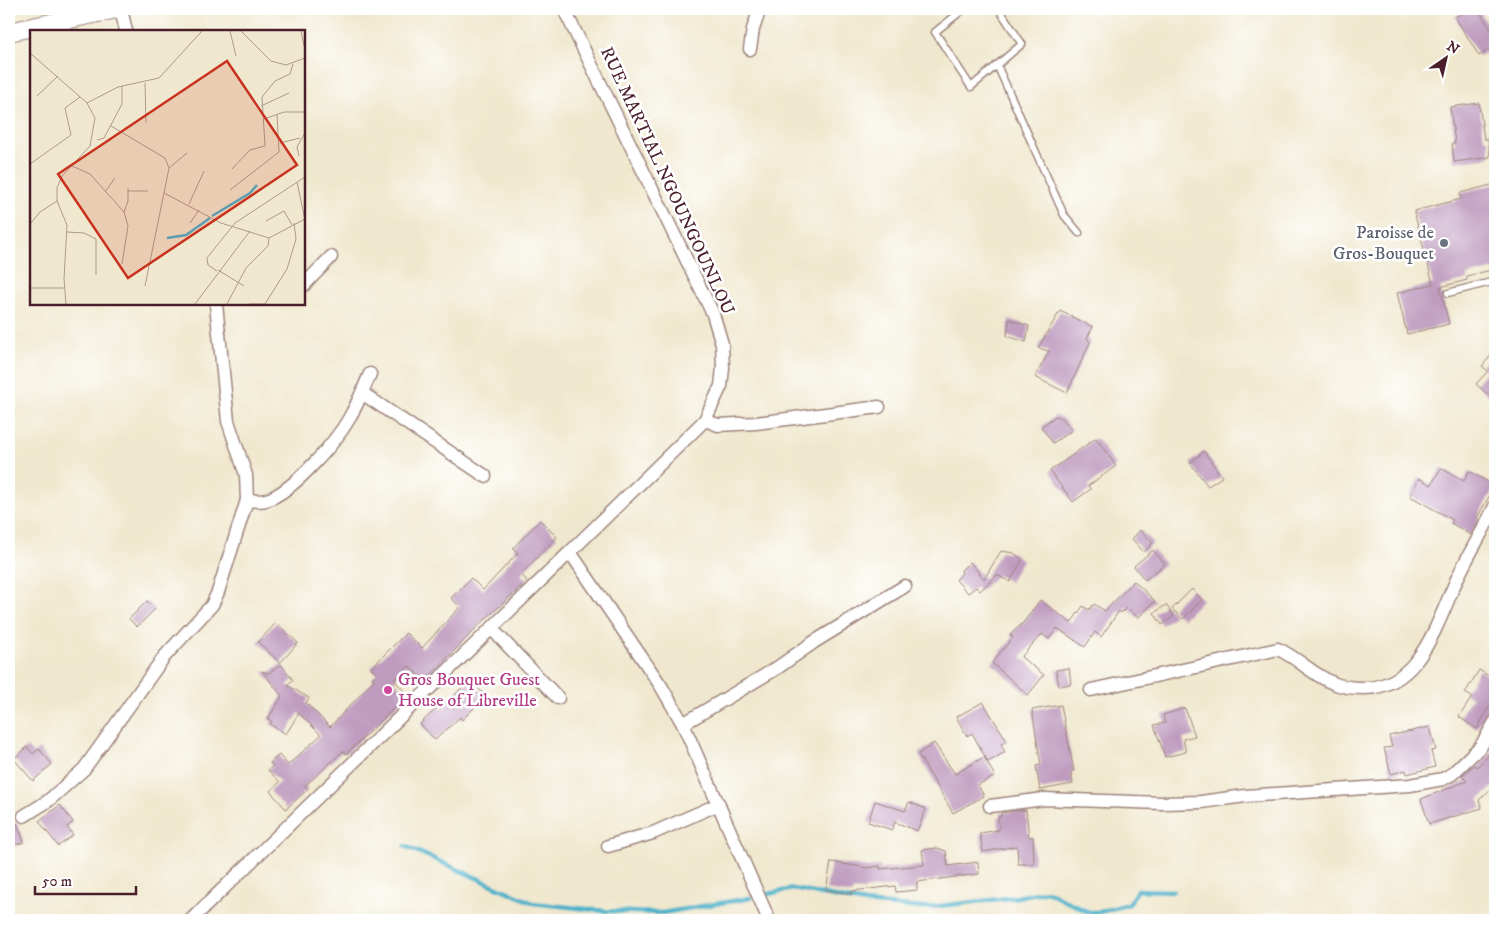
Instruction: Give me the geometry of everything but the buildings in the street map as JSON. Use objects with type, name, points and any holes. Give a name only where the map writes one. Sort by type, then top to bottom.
[{"type":"main road","points":[[9,32],[117,9]]},
{"type":"street","points":[[121,9],[126,30]]},
{"type":"street","name":"RUE MARTIAL NGOUNGOUNLOU","points":[[191,920],[705,420],[721,386],[723,368],[722,344],[713,314],[564,9]]},
{"type":"street","points":[[750,49],[753,29],[760,9]]},
{"type":"street","points":[[305,284],[331,257]]},
{"type":"street","points":[[24,816],[48,802],[84,769],[164,657],[212,606],[218,592],[247,500],[246,475],[228,421],[216,305]]},
{"type":"street","points":[[247,500],[265,500],[285,491],[341,432],[370,374]]},
{"type":"street","points":[[362,393],[485,476]]},
{"type":"street","points":[[705,420],[718,425],[756,423],[879,408]]},
{"type":"street","points":[[1091,690],[1278,649],[1294,657],[1333,684],[1370,688],[1389,683],[1404,675],[1426,645],[1467,558],[1494,511]]},
{"type":"street","points":[[570,552],[661,686],[683,724],[769,920]]},
{"type":"street","points":[[683,724],[777,668],[814,642],[905,586]]},
{"type":"street","points":[[492,629],[558,698]]},
{"type":"street","points":[[990,806],[1044,799],[1162,803],[1201,802],[1245,796],[1410,785],[1444,779],[1452,774],[1474,754],[1495,724]]},
{"type":"street","points":[[608,846],[653,833],[719,804]]},
{"type":"lane","points":[[964,9],[935,32],[971,87],[1022,44],[999,9]]},
{"type":"lane","points":[[997,65],[1064,215],[1079,233]]},
{"type":"lane","points":[[1448,293],[1495,281]]},
{"type":"waterway","points":[[405,846],[533,903],[605,911],[662,913],[750,898]]},
{"type":"waterway","points":[[768,894],[793,889],[865,903],[922,908],[1017,897],[1047,891],[1088,912],[1099,912],[1129,904],[1137,890],[1173,891]]},
{"type":"place","name":"Paroisse de Gros-Bouquet","points":[[1444,243]]},
{"type":"place","name":"Gros Bouquet Guest House of Libreville","points":[[388,690]]}]
